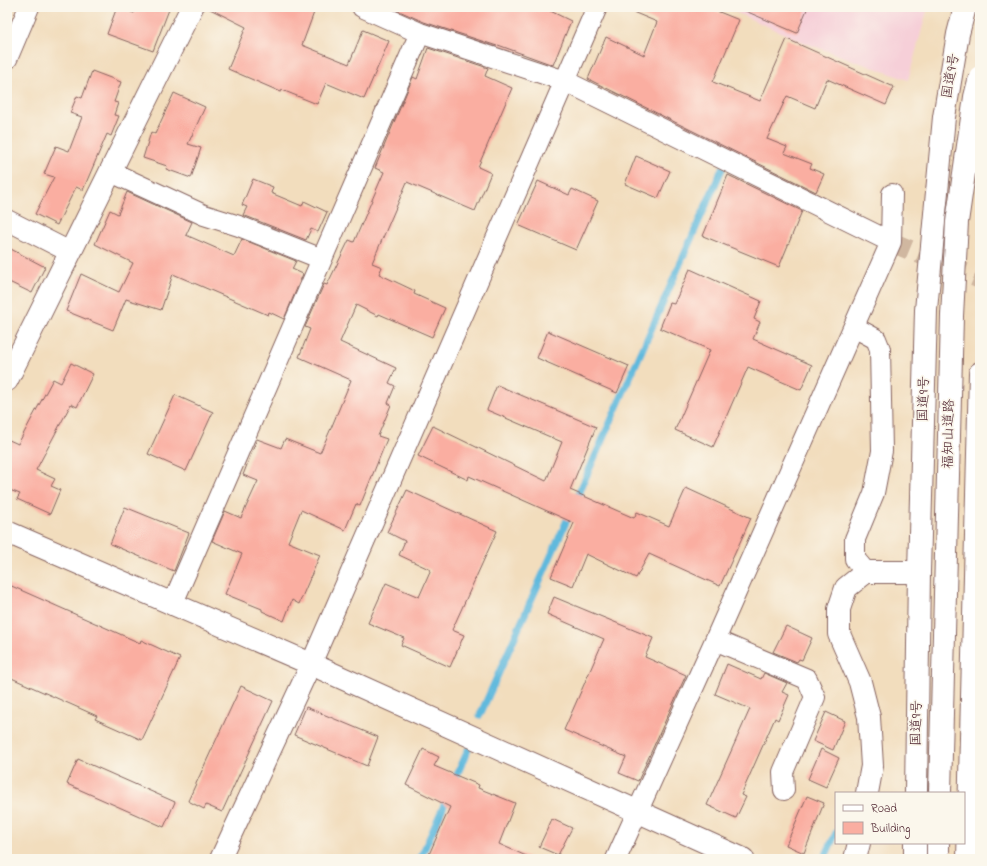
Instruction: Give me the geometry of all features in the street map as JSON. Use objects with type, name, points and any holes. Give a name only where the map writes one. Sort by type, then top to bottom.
[{"type":"main road","points":[[7,380],[192,7]]},
{"type":"main road","name":"国道9号","points":[[916,792],[919,572],[926,310],[944,117],[958,34],[965,7]]},
{"type":"main road","name":"福知山道路","points":[[940,792],[952,316],[957,222],[975,97],[980,77]]},
{"type":"main road","name":"福知山道路","points":[[968,859],[980,373]]},
{"type":"main road","points":[[7,532],[172,605],[311,664],[743,859]]},
{"type":"main road","points":[[867,792],[872,766],[869,716],[860,682],[839,634],[839,609],[846,588],[866,572],[919,572]]},
{"type":"main road","points":[[855,859],[859,844]]},
{"type":"main road","points":[[915,844],[915,859]]},
{"type":"main road","points":[[938,844],[938,859]]},
{"type":"street","points":[[7,59],[29,7]]},
{"type":"street","points":[[362,7],[420,33],[565,81],[890,242]]},
{"type":"street","points":[[220,859],[311,664],[597,7]]},
{"type":"street","points":[[172,605],[420,33]]},
{"type":"street","points":[[110,172],[204,215],[239,226],[322,259]]},
{"type":"street","points":[[616,859],[854,327],[890,242],[892,194]]},
{"type":"street","points":[[7,220],[70,252]]},
{"type":"street","points":[[854,327],[876,339],[880,349],[882,451],[874,493],[855,539],[855,559],[866,572]]},
{"type":"street","points":[[715,640],[807,679],[815,697],[783,772],[784,790]]},
{"type":"shaded area","points":[[724,7],[928,7],[908,80],[805,43]]},
{"type":"building","points":[[117,7],[134,13],[137,7],[170,7],[153,51],[107,34]]},
{"type":"building","points":[[206,7],[316,7],[302,45],[349,64],[363,30],[389,41],[364,99],[326,83],[317,104],[282,90],[281,92],[228,69],[246,27]]},
{"type":"building","points":[[390,7],[542,7],[571,21],[553,65],[498,45],[497,46],[424,22]]},
{"type":"building","points":[[621,7],[707,7],[739,20],[713,82],[760,101],[787,39],[894,87],[886,105],[827,79],[815,108],[787,96],[767,139],[787,147],[784,153],[812,164],[810,168],[824,174],[816,192],[588,79],[606,37],[644,55],[657,22]]},
{"type":"building","points":[[736,7],[808,7],[797,33]]},
{"type":"building","points":[[428,48],[488,68],[485,76],[512,88],[478,167],[491,173],[475,211],[407,182],[372,263],[382,267],[379,274],[415,291],[414,294],[445,308],[432,337],[379,314],[378,316],[356,305],[340,342],[396,368],[389,383],[395,386],[388,403],[391,405],[378,436],[387,439],[360,506],[356,504],[345,530],[301,510],[288,542],[320,555],[299,604],[292,600],[284,621],[262,611],[262,609],[225,594],[242,554],[212,541],[225,511],[241,518],[258,481],[243,475],[257,439],[281,448],[285,439],[320,453],[332,426],[351,380],[299,357],[310,329],[305,327],[324,284],[327,285],[349,240],[354,242],[384,172],[375,168],[413,77],[417,79]]},
{"type":"building","points":[[92,71],[121,82],[114,102],[118,103],[114,115],[119,116],[111,136],[107,134],[83,190],[76,187],[57,225],[35,214],[54,177],[44,174],[56,146],[69,151],[82,117],[70,113],[77,96],[82,98]]},
{"type":"building","points":[[174,93],[205,107],[188,144],[201,148],[191,178],[166,169],[167,166],[143,158],[151,132],[155,134]]},
{"type":"building","points":[[636,156],[670,171],[658,198],[625,184]]},
{"type":"building","points":[[728,175],[802,211],[779,267],[703,236]]},
{"type":"building","points":[[253,179],[273,187],[271,193],[302,206],[304,201],[327,212],[318,232],[311,229],[306,240],[243,215],[247,207],[242,205]]},
{"type":"building","points":[[538,181],[569,195],[572,189],[598,201],[576,250],[518,225]]},
{"type":"building","points":[[127,192],[192,222],[186,235],[234,256],[242,239],[296,261],[292,269],[303,274],[284,319],[269,312],[268,315],[173,274],[161,310],[126,299],[113,330],[66,311],[81,274],[119,292],[133,263],[95,244],[110,210],[118,214]]},
{"type":"building","points":[[7,247],[45,267],[32,293],[7,281]]},
{"type":"building","points":[[690,269],[761,301],[754,319],[760,322],[753,339],[812,365],[801,390],[748,367],[713,447],[675,430],[710,350],[660,328],[670,303],[674,304]]},
{"type":"building","points":[[548,331],[629,366],[617,393],[537,358]]},
{"type":"building","points":[[71,363],[93,374],[77,407],[71,404],[36,470],[55,479],[51,486],[60,490],[50,514],[17,499],[20,494],[7,489],[7,439],[18,444],[53,379],[61,383]]},
{"type":"building","points":[[497,385],[596,427],[570,490],[634,518],[637,512],[669,526],[686,488],[751,518],[720,586],[649,554],[636,578],[586,554],[573,586],[551,577],[574,523],[469,476],[468,480],[418,456],[433,426],[546,481],[562,442],[487,410]]},
{"type":"building","points":[[175,395],[213,412],[186,471],[148,454]]},
{"type":"building","points":[[407,490],[497,531],[452,630],[464,635],[450,667],[401,645],[404,638],[368,623],[386,583],[419,597],[431,570],[399,555],[405,541],[387,532]]},
{"type":"building","points":[[125,507],[189,533],[174,571],[110,544]]},
{"type":"building","points":[[7,584],[140,643],[141,640],[180,658],[142,740],[95,719],[97,716],[7,676]]},
{"type":"building","points":[[554,597],[653,638],[645,657],[686,675],[638,781],[619,773],[626,757],[564,730],[604,639],[547,614]]},
{"type":"building","points":[[786,626],[812,638],[802,660],[799,659],[797,662],[773,652]]},
{"type":"building","points":[[727,664],[761,679],[764,673],[787,683],[782,692],[789,695],[778,720],[775,718],[741,795],[746,797],[736,818],[707,805],[750,709],[715,694]]},
{"type":"building","points":[[241,686],[273,701],[222,812],[206,805],[204,809],[188,801]]},
{"type":"building","points":[[306,707],[378,737],[367,766],[294,735]]},
{"type":"building","points":[[826,712],[845,721],[833,750],[813,741]]},
{"type":"building","points":[[423,749],[439,757],[434,766],[479,785],[478,788],[515,803],[499,844],[533,859],[427,859],[450,807],[406,785]]},
{"type":"building","points":[[821,749],[839,758],[826,787],[808,779]]},
{"type":"building","points":[[78,759],[175,802],[164,827],[67,784]]},
{"type":"building","points":[[807,796],[824,803],[804,853],[786,845]]},
{"type":"building","points":[[552,819],[572,828],[558,855],[539,847]]},
{"type":"waterway","points":[[575,502],[722,169]]},
{"type":"waterway","points":[[480,715],[571,511]]},
{"type":"waterway","points":[[453,784],[468,750]]},
{"type":"waterway","points":[[420,859],[448,796]]},
{"type":"waterway","points":[[824,859],[835,835]]},
{"type":"tunnel","points":[[891,242],[980,279]]}]
